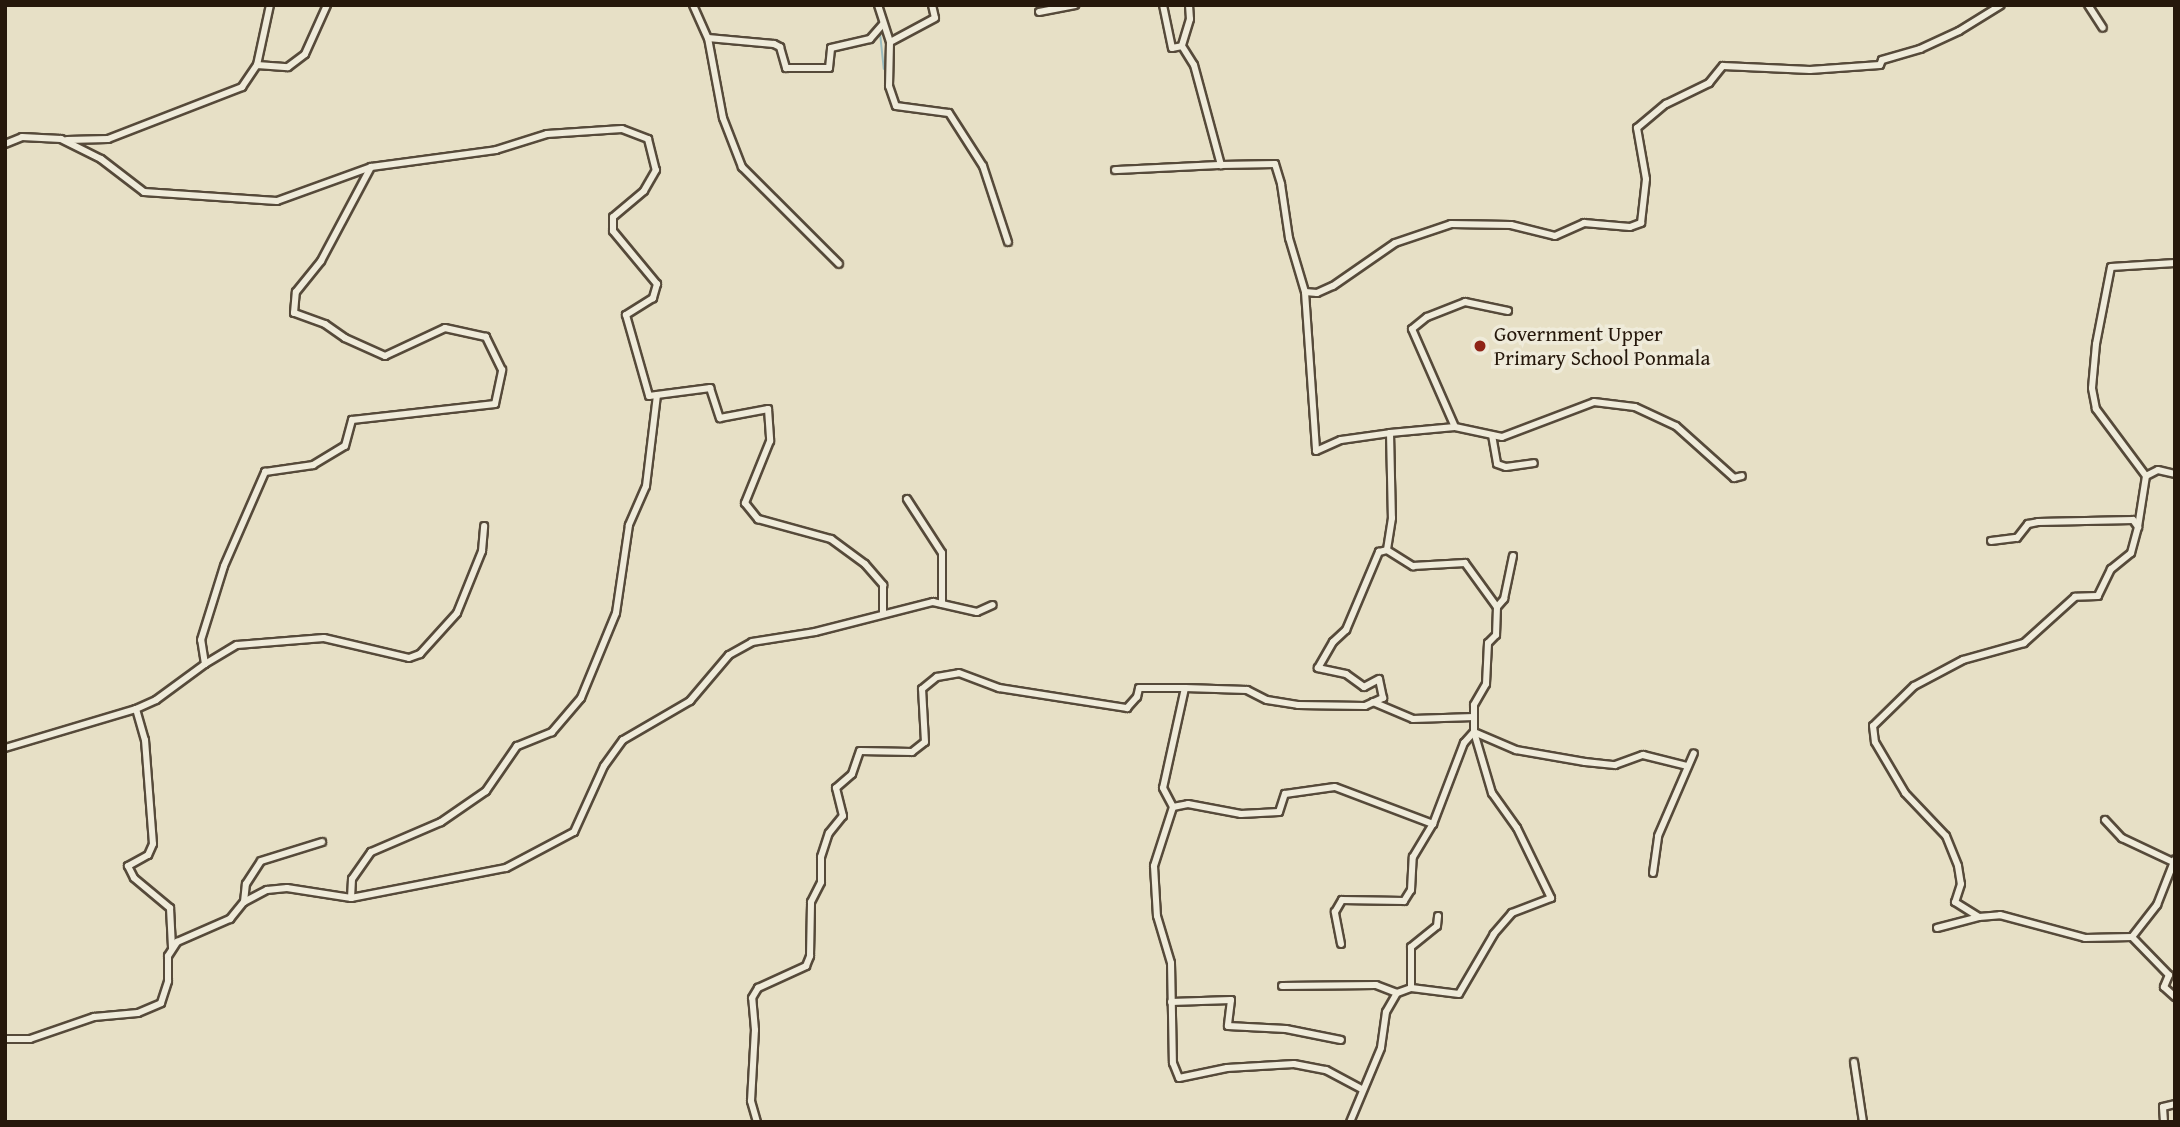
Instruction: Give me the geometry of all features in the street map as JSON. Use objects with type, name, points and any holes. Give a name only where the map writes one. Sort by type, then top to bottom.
[{"type":"street","points":[[5,144],[22,137],[108,139],[242,88],[257,65],[270,5]]},
{"type":"street","points":[[257,65],[288,67],[305,54],[327,5]]},
{"type":"street","points":[[693,5],[708,38],[723,118],[742,167],[839,264]]},
{"type":"street","points":[[878,5],[890,42],[889,86],[896,106],[949,113],[983,166],[1008,242]]},
{"type":"street","points":[[890,42],[935,18],[932,5]]},
{"type":"street","points":[[1039,12],[1075,5]]},
{"type":"street","points":[[1163,5],[1172,48],[1182,46]]},
{"type":"street","points":[[1189,5],[1190,19],[1182,46],[1194,65],[1221,165]]},
{"type":"street","points":[[1305,292],[1325,290],[1395,243],[1451,224],[1511,225],[1555,236],[1584,223],[1630,227],[1641,223],[1646,179],[1637,128],[1666,104],[1709,83],[1723,66],[1810,70],[1880,65],[1882,60],[1920,50],[1959,31],[2001,5]]},
{"type":"street","points":[[2088,5],[2103,28]]},
{"type":"street","points":[[708,38],[774,44],[780,47],[786,68],[830,68],[831,48],[870,39],[883,24]]},
{"type":"street","points":[[61,139],[101,159],[144,192],[277,201],[371,167],[496,150],[547,134],[622,129],[648,139],[656,170],[644,191],[613,217],[613,230],[657,284],[653,298],[626,314],[649,396],[710,388],[720,418],[768,409],[770,441],[749,486],[745,503],[758,519],[831,539],[865,564],[883,585],[883,613]]},
{"type":"street","points":[[1115,170],[1275,164],[1305,292],[1316,451],[1341,440],[1455,427],[1503,437],[1539,426],[1594,402],[1635,407],[1675,426],[1734,478],[1742,476]]},
{"type":"street","points":[[205,664],[201,640],[215,595],[265,472],[313,465],[345,446],[352,420],[495,404],[502,370],[486,337],[445,328],[385,356],[345,338],[326,324],[294,313],[296,292],[321,261],[371,167]]},
{"type":"street","points":[[2175,263],[2111,267],[2096,344],[2092,388],[2096,409],[2146,476],[2131,553],[2111,569],[2098,596],[2075,597],[2024,643],[1964,660],[1914,686],[1873,726],[1875,742],[1902,780],[1905,793],[1946,836],[1958,866],[1961,884],[1955,902],[1983,916],[2085,938],[2132,937],[2169,975],[2164,987],[2175,997]]},
{"type":"street","points":[[1455,427],[1412,329],[1465,302],[1508,311]]},
{"type":"street","points":[[351,898],[352,879],[371,852],[441,822],[486,791],[517,746],[552,732],[581,698],[616,613],[629,525],[646,486],[657,395]]},
{"type":"street","points":[[1387,551],[1392,518],[1390,433]]},
{"type":"street","points":[[1492,435],[1497,464],[1506,467],[1534,463]]},
{"type":"street","points":[[2146,476],[2158,470],[2175,474]]},
{"type":"street","points":[[906,499],[942,553],[942,604]]},
{"type":"street","points":[[1991,541],[2017,538],[2028,524],[2038,522],[2133,520],[2138,527]]},
{"type":"street","points":[[5,748],[136,709],[156,700],[205,664],[237,645],[324,638],[409,658],[420,654],[457,613],[482,551],[484,526]]},
{"type":"street","points":[[757,1122],[751,1101],[755,1030],[752,998],[758,988],[806,966],[810,956],[811,902],[823,870],[821,857],[829,833],[843,816],[836,788],[852,774],[860,751],[912,752],[925,741],[922,689],[937,677],[959,673],[999,688],[1127,708],[1138,697],[1139,688],[1247,690],[1285,704],[1365,706],[1383,698],[1379,679],[1364,687],[1346,674],[1318,668],[1333,642],[1346,630],[1379,552],[1387,551],[1413,566],[1465,563],[1497,607],[1496,635],[1488,643],[1486,684],[1474,705],[1474,732],[1492,793],[1517,828],[1550,898],[1513,913],[1494,934],[1459,994],[1411,988],[1397,993],[1376,985],[1282,986]]},
{"type":"street","points":[[1497,607],[1504,599],[1513,556]]},
{"type":"street","points":[[172,948],[230,919],[244,902],[267,890],[287,888],[351,898],[444,882],[524,860],[574,832],[604,766],[623,740],[690,701],[729,655],[776,635],[815,632],[883,613],[942,604],[977,612],[993,606]]},
{"type":"street","points":[[1185,688],[1163,788],[1173,807],[1154,866],[1157,916],[1171,963],[1173,1063],[1179,1078],[1227,1068],[1294,1065],[1326,1070],[1361,1089]]},
{"type":"street","points":[[1373,702],[1413,719],[1474,717]]},
{"type":"street","points":[[5,1039],[30,1039],[94,1017],[138,1013],[161,1003],[172,948],[170,908],[134,878],[128,866],[148,855],[153,844],[145,740],[136,709]]},
{"type":"street","points":[[1474,732],[1516,750],[1585,762],[1615,765],[1643,755],[1687,766]]},
{"type":"street","points":[[1341,944],[1337,904],[1404,901],[1411,890],[1413,857],[1433,824],[1464,743],[1474,732]]},
{"type":"street","points":[[1653,873],[1658,836],[1694,753]]},
{"type":"street","points":[[1173,807],[1188,804],[1241,814],[1279,811],[1285,794],[1310,787],[1335,787],[1433,824]]},
{"type":"street","points":[[2105,820],[2122,838],[2174,860],[2157,905],[2132,937]]},
{"type":"street","points":[[244,902],[246,884],[261,861],[322,842]]},
{"type":"street","points":[[1411,988],[1411,947],[1437,926],[1438,916]]},
{"type":"street","points":[[1937,928],[1983,916]]},
{"type":"street","points":[[1350,1122],[1361,1089],[1381,1048],[1386,1013],[1397,993]]},
{"type":"street","points":[[1171,1002],[1231,1000],[1228,1026],[1286,1028],[1341,1040]]},
{"type":"street","points":[[1854,1062],[1863,1122]]},
{"type":"street","points":[[2164,1122],[2163,1107],[2175,1104]]},
{"type":"waterway","points":[[880,33],[884,69]]},
{"type":"place","name":"Government Upper Primary School Ponmala","points":[[1480,346]]}]
